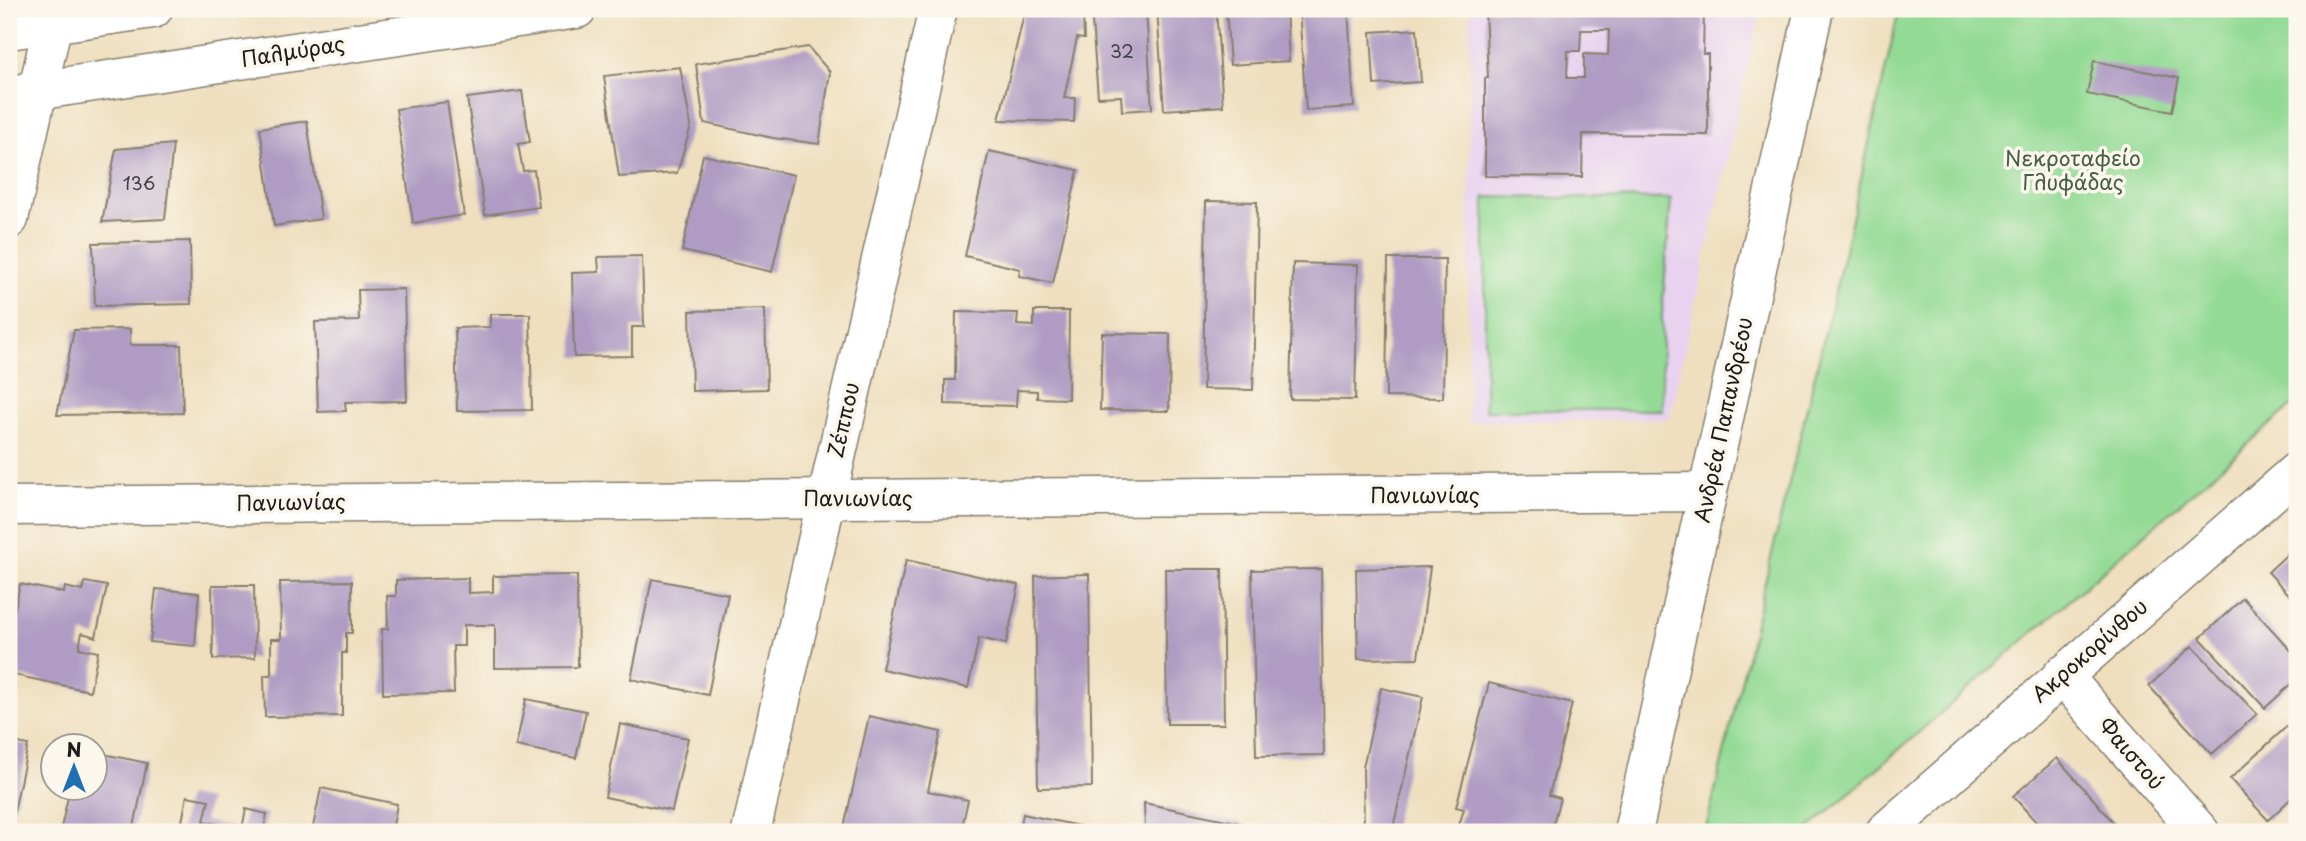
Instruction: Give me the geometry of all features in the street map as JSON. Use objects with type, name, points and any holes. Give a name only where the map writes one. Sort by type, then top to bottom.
[{"type":"street","points":[[9,30],[55,16],[152,9]]},
{"type":"street","name":"Παλμύρας","points":[[24,92],[578,9]]},
{"type":"street","name":"Ζέππου","points":[[751,832],[938,9]]},
{"type":"street","name":"Ανδρέα Παπανδρέου","points":[[1633,832],[1814,9]]},
{"type":"street","points":[[9,219],[24,92],[55,16]]},
{"type":"street","name":"Ακροκορίνθου","points":[[1885,832],[2297,471]]},
{"type":"street","name":"Πανιωνίας","points":[[9,506],[1708,492]]},
{"type":"street","name":"Φαιστού","points":[[2062,675],[2200,832]]},
{"type":"shaded area","points":[[1470,9],[1761,9],[1669,419],[1468,422]]},
{"type":"green space","name":"Νεκροταφείο Γλυφάδας","points":[[1899,9],[2297,9],[2297,401],[1805,832],[1705,832],[1845,250]]},
{"type":"green space","points":[[1485,197],[1671,199],[1662,314],[1662,410],[1485,410]]},
{"type":"building","points":[[1060,9],[1061,13],[1083,12],[1084,39],[1077,38],[1064,98],[1075,98],[1074,122],[999,120],[1024,14]]},
{"type":"building","points":[[1091,9],[1146,9],[1152,109],[1122,111],[1121,96],[1098,97]]},
{"type":"building","points":[[1157,9],[1216,9],[1223,106],[1164,110]]},
{"type":"building","points":[[1226,9],[1286,9],[1289,61],[1230,65]]},
{"type":"building","points":[[1299,9],[1348,9],[1354,107],[1306,110]]},
{"type":"building","points":[[1485,9],[1704,9],[1703,54],[1708,54],[1708,135],[1583,134],[1582,177],[1485,176],[1485,78],[1488,78]],"holes":[[[1581,30],[1609,30],[1608,55],[1584,54],[1584,78],[1567,78],[1568,51],[1580,51]]]},
{"type":"building","points":[[1417,29],[1421,82],[1374,85],[1371,32]]},
{"type":"building","points":[[808,47],[830,72],[819,144],[773,138],[704,123],[696,64]]},
{"type":"building","points":[[2094,61],[2179,78],[2172,111],[2087,94]]},
{"type":"building","points":[[680,67],[691,126],[677,173],[619,177],[604,76]]},
{"type":"building","points":[[522,91],[530,142],[518,144],[523,171],[534,170],[539,207],[485,215],[467,98]]},
{"type":"building","points":[[447,102],[464,215],[413,223],[396,109]]},
{"type":"building","points":[[307,121],[321,219],[274,226],[260,128]]},
{"type":"building","points":[[173,144],[165,219],[102,222],[116,149]]},
{"type":"building","points":[[989,151],[1078,170],[1053,283],[1019,276],[1020,269],[965,256]]},
{"type":"building","points":[[703,155],[794,175],[772,272],[682,251]]},
{"type":"building","points":[[1206,201],[1257,202],[1253,390],[1203,389]]},
{"type":"building","points":[[190,241],[191,304],[95,306],[93,243]]},
{"type":"building","points":[[642,256],[644,327],[632,327],[632,356],[574,357],[572,273],[599,272],[598,257]]},
{"type":"building","points":[[1388,259],[1445,259],[1443,398],[1386,397]]},
{"type":"building","points":[[1293,263],[1358,265],[1355,400],[1290,399]]},
{"type":"building","points":[[404,289],[407,401],[345,402],[346,411],[318,412],[315,322],[359,321],[358,290]]},
{"type":"building","points":[[765,309],[767,389],[692,391],[690,311]]},
{"type":"building","points":[[1034,311],[1069,311],[1068,399],[1037,398],[1037,391],[1017,390],[1016,406],[945,404],[945,380],[955,380],[956,312],[1018,313],[1017,325],[1034,326]]},
{"type":"building","points":[[490,314],[530,314],[532,410],[457,411],[455,328],[490,327]]},
{"type":"building","points":[[130,329],[130,345],[181,345],[183,413],[57,415],[74,330]]},
{"type":"building","points":[[1102,333],[1170,334],[1169,411],[1100,410]]},
{"type":"building","points":[[2297,545],[2297,603],[2268,572]]},
{"type":"building","points":[[906,560],[1019,585],[1006,644],[979,638],[968,688],[882,669]]},
{"type":"building","points":[[1430,567],[1418,658],[1358,659],[1356,569]]},
{"type":"building","points":[[1165,569],[1222,569],[1224,724],[1167,724]]},
{"type":"building","points":[[1321,569],[1324,755],[1256,756],[1252,570]]},
{"type":"building","points":[[1089,574],[1092,787],[1038,788],[1035,576]]},
{"type":"building","points":[[577,575],[578,667],[495,668],[495,625],[464,625],[464,646],[453,646],[454,693],[383,694],[382,629],[388,629],[387,596],[396,596],[396,580],[468,578],[468,593],[493,592],[493,576]]},
{"type":"building","points":[[652,579],[728,594],[708,695],[631,679]]},
{"type":"building","points":[[352,581],[352,633],[346,633],[346,653],[342,653],[342,716],[265,717],[264,675],[271,675],[271,639],[281,639],[280,582]]},
{"type":"building","points":[[85,582],[107,586],[96,637],[82,633],[79,648],[98,652],[90,691],[9,674],[9,639],[20,584],[64,593],[65,587],[83,591]]},
{"type":"building","points":[[212,585],[254,585],[255,658],[213,659]]},
{"type":"building","points":[[156,589],[199,593],[195,646],[150,642]]},
{"type":"building","points":[[2243,598],[2297,657],[2297,679],[2265,708],[2200,638]]},
{"type":"building","points":[[2192,646],[2257,714],[2212,754],[2149,686]]},
{"type":"building","points":[[1489,683],[1572,704],[1549,795],[1560,798],[1551,832],[1457,832],[1464,809],[1456,807]]},
{"type":"building","points":[[1381,688],[1423,697],[1392,832],[1364,832],[1363,767]]},
{"type":"building","points":[[526,699],[586,711],[576,758],[516,746]]},
{"type":"building","points":[[869,716],[941,732],[928,791],[968,800],[961,832],[843,832]]},
{"type":"building","points":[[2297,717],[2297,793],[2268,820],[2230,779]]},
{"type":"building","points":[[620,724],[688,738],[672,811],[605,797]]},
{"type":"building","points":[[9,741],[28,745],[10,831],[9,831]]},
{"type":"building","points":[[108,755],[147,763],[133,832],[60,832],[67,802],[108,802]]},
{"type":"building","points":[[2057,758],[2116,825],[2108,832],[2045,832],[2013,796]]},
{"type":"building","points":[[321,788],[397,804],[392,832],[312,832]]},
{"type":"building","points":[[187,796],[209,800],[204,821],[242,829],[246,809],[267,814],[263,832],[180,832]]},
{"type":"building","points":[[1144,803],[1241,823],[1241,832],[1145,832]]},
{"type":"building","points":[[1023,814],[1088,828],[1087,832],[1019,832]]}]
